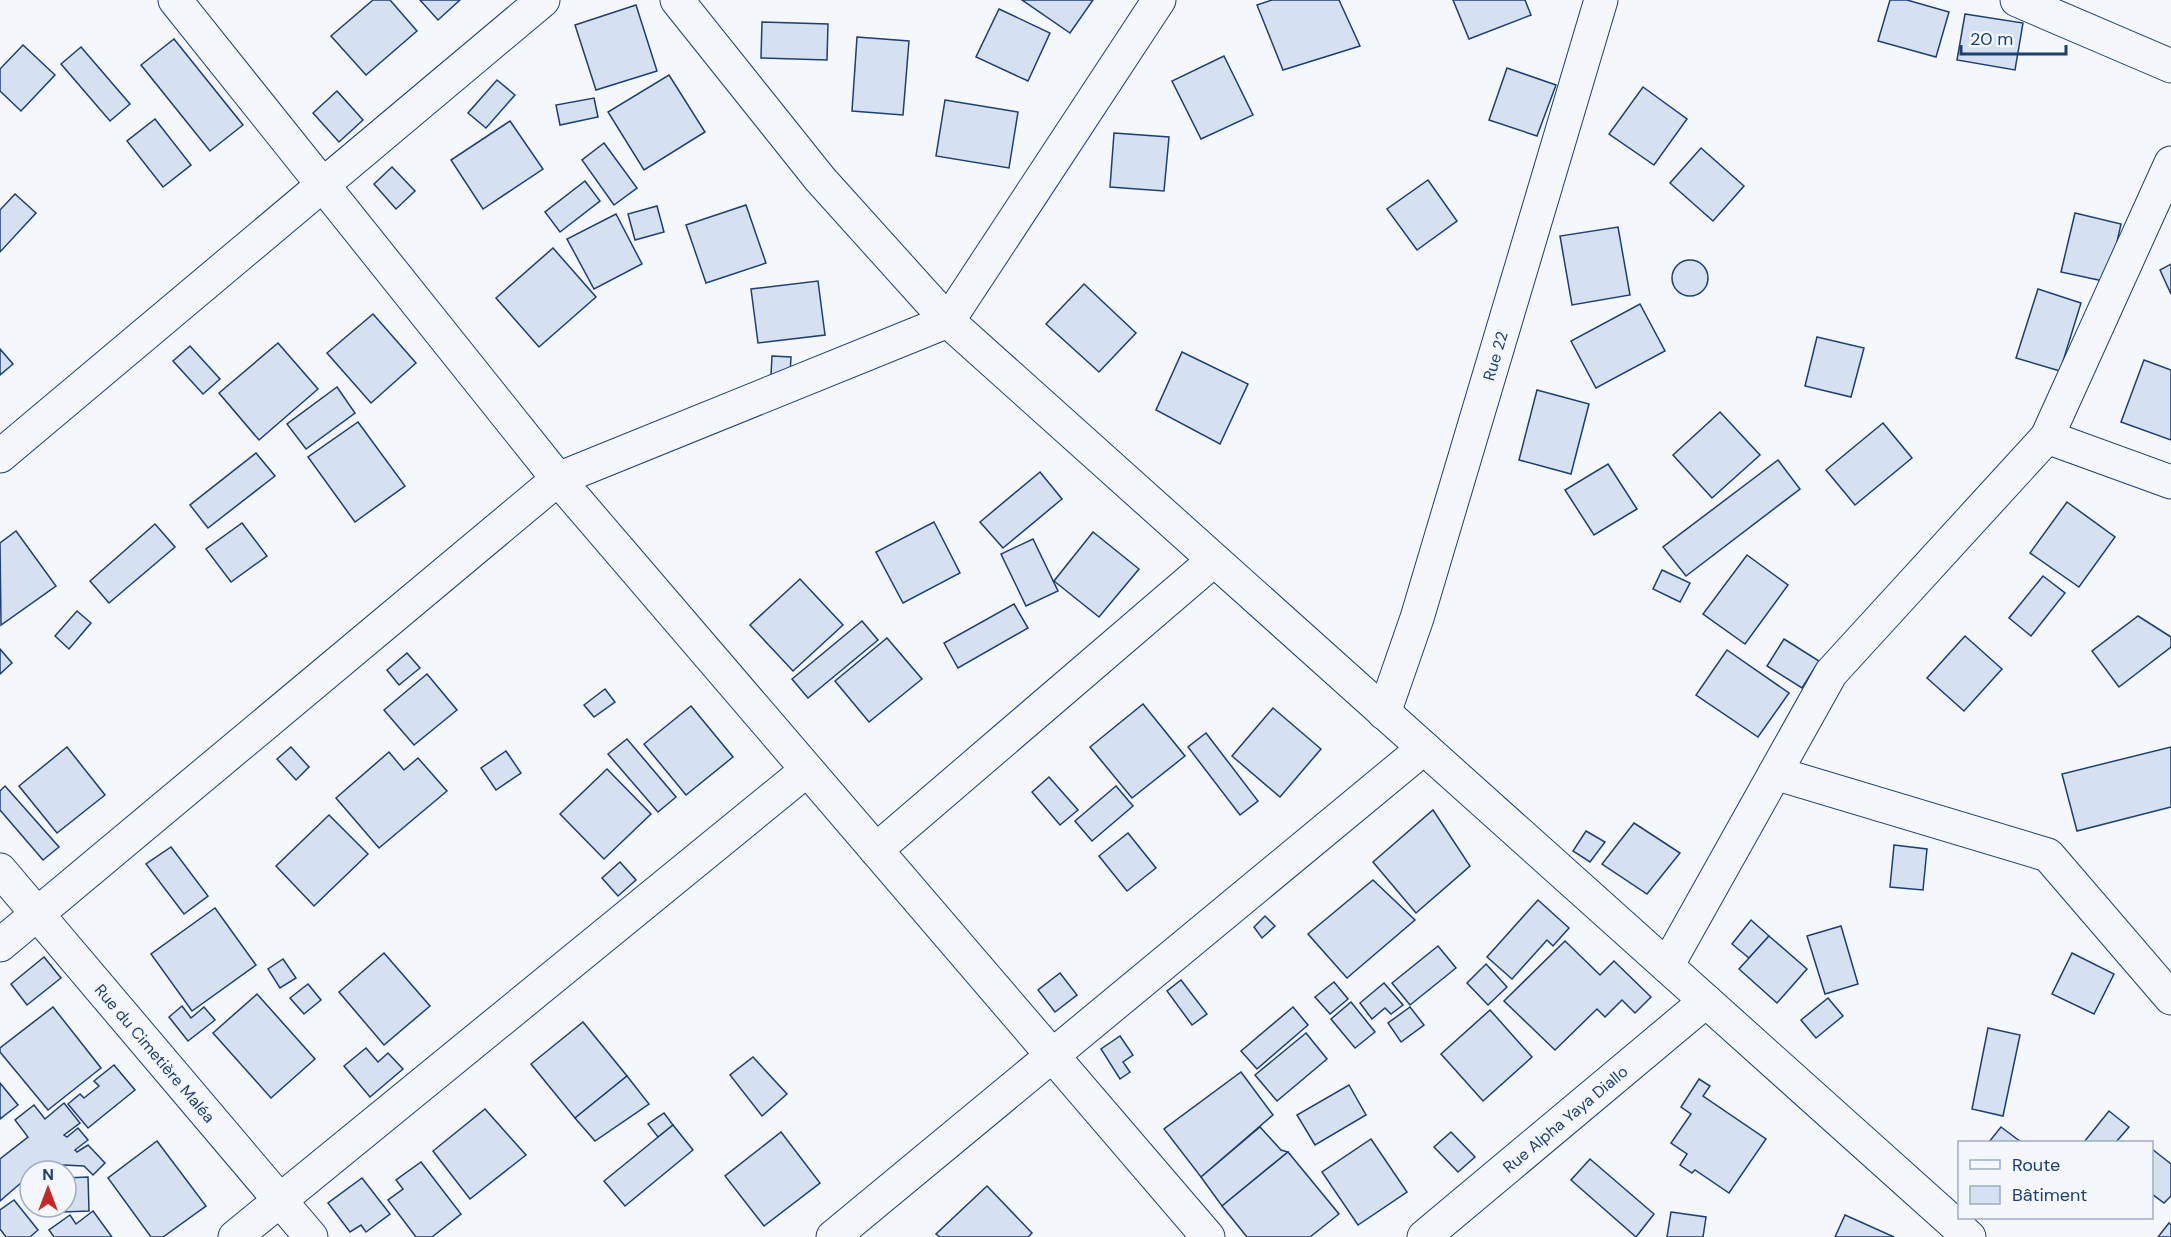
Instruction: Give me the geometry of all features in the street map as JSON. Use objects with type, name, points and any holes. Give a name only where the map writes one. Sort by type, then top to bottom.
[{"type":"street","points":[[175,0],[558,479],[1208,1237]]},
{"type":"street","points":[[0,456],[543,0]]},
{"type":"street","points":[[677,0],[820,179],[948,321],[1969,1237]]},
{"type":"street","points":[[0,945],[558,479],[948,321],[1158,0]]},
{"type":"street","name":"Rue 22","points":[[1384,713],[1417,618],[1601,0]]},
{"type":"street","points":[[2017,0],[2171,66]]},
{"type":"street","points":[[1667,966],[1831,673],[2047,437],[2171,163]]},
{"type":"street","points":[[2047,437],[2171,482]]},
{"type":"street","points":[[876,850],[1214,560]]},
{"type":"street","points":[[833,1237],[1424,748]]},
{"type":"street","points":[[236,1237],[807,770]]},
{"type":"street","points":[[1775,773],[2048,855],[2171,998]]},
{"type":"street","name":"Rue du Cimetière Maléa","points":[[0,870],[311,1237]]},
{"type":"street","name":"Rue Alpha Yaya Diallo","points":[[1424,1237],[1706,1001]]},
{"type":"building","points":[[373,0],[390,0],[417,31],[366,75],[331,36]]},
{"type":"building","points":[[420,0],[460,0],[438,20]]},
{"type":"building","points":[[1022,0],[1093,0],[1070,33]]},
{"type":"building","points":[[1272,0],[1339,0],[1360,46],[1283,70],[1257,5]]},
{"type":"building","points":[[1453,0],[1525,0],[1531,15],[1469,39]]},
{"type":"building","points":[[1890,0],[1907,0],[1949,12],[1936,57],[1878,41]]},
{"type":"building","points":[[636,5],[657,71],[596,90],[575,25]]},
{"type":"building","points":[[999,9],[1050,33],[1028,81],[976,57]]},
{"type":"building","points":[[1965,14],[2023,23],[2015,70],[1957,60]]},
{"type":"building","points":[[762,22],[828,24],[827,60],[761,58]]},
{"type":"building","points":[[857,37],[909,41],[903,115],[852,111]]},
{"type":"building","points":[[174,39],[243,125],[210,151],[141,65]]},
{"type":"building","points":[[23,45],[55,75],[21,111],[0,91],[0,69]]},
{"type":"building","points":[[81,47],[130,104],[110,121],[61,64]]},
{"type":"building","points":[[1224,56],[1253,115],[1201,139],[1172,81]]},
{"type":"building","points":[[1507,68],[1556,85],[1537,136],[1489,120]]},
{"type":"building","points":[[669,75],[705,132],[644,170],[608,112]]},
{"type":"building","points":[[497,80],[515,95],[486,128],[468,113]]},
{"type":"building","points":[[1643,87],[1687,119],[1654,165],[1609,134]]},
{"type":"building","points":[[337,91],[363,120],[339,142],[313,113]]},
{"type":"building","points":[[594,98],[598,117],[560,125],[556,105]]},
{"type":"building","points":[[945,100],[1018,112],[1009,168],[936,156]]},
{"type":"building","points":[[155,119],[191,165],[163,187],[127,141]]},
{"type":"building","points":[[510,121],[543,169],[483,209],[451,160]]},
{"type":"building","points":[[1114,133],[1169,137],[1164,191],[1110,187]]},
{"type":"building","points":[[604,143],[637,188],[614,205],[582,160]]},
{"type":"building","points":[[1701,148],[1744,186],[1713,221],[1670,183]]},
{"type":"building","points":[[392,167],[415,191],[396,209],[374,184]]},
{"type":"building","points":[[1428,180],[1457,221],[1417,250],[1387,209]]},
{"type":"building","points":[[585,181],[600,201],[560,232],[545,212]]},
{"type":"building","points":[[15,194],[36,213],[0,252],[0,210]]},
{"type":"building","points":[[746,205],[766,263],[706,283],[686,225]]},
{"type":"building","points":[[657,206],[664,232],[635,240],[628,214]]},
{"type":"building","points":[[2075,213],[2121,224],[2108,282],[2061,272]]},
{"type":"building","points":[[616,214],[642,264],[594,289],[567,239]]},
{"type":"building","points":[[1618,227],[1630,295],[1572,305],[1560,236]]},
{"type":"building","points":[[553,248],[596,297],[539,347],[496,298]]},
{"type":"building","points":[[1690,260],[1703,265],[1708,278],[1703,291],[1690,296],[1677,291],[1672,278],[1677,265]]},
{"type":"building","points":[[2171,264],[2171,294],[2160,270]]},
{"type":"building","points":[[818,281],[825,335],[758,343],[751,289]]},
{"type":"building","points":[[1084,284],[1136,333],[1099,372],[1046,324]]},
{"type":"building","points":[[2038,289],[2081,303],[2060,371],[2016,358]]},
{"type":"building","points":[[1640,304],[1665,351],[1596,388],[1571,341]]},
{"type":"building","points":[[373,314],[416,363],[371,403],[327,353]]},
{"type":"building","points":[[1817,337],[1864,348],[1851,397],[1805,386]]},
{"type":"building","points":[[278,343],[318,389],[259,440],[219,393]]},
{"type":"building","points":[[190,346],[220,379],[203,394],[173,361]]},
{"type":"building","points":[[0,349],[13,364],[0,375]]},
{"type":"building","points":[[1182,352],[1248,384],[1220,444],[1156,410]]},
{"type":"building","points":[[772,356],[791,357],[790,375],[771,375]]},
{"type":"building","points":[[2144,360],[2171,370],[2171,440],[2121,422]]},
{"type":"building","points":[[337,387],[355,413],[306,449],[287,424]]},
{"type":"building","points":[[1537,390],[1589,404],[1571,474],[1519,460]]},
{"type":"building","points":[[1720,412],[1760,455],[1712,498],[1673,455]]},
{"type":"building","points":[[358,422],[405,486],[355,522],[308,457]]},
{"type":"building","points":[[1883,423],[1912,458],[1855,505],[1826,470]]},
{"type":"building","points":[[256,453],[275,476],[208,528],[190,505]]},
{"type":"building","points":[[1778,460],[1800,489],[1686,576],[1663,547]]},
{"type":"building","points":[[1608,464],[1637,509],[1594,535],[1565,490]]},
{"type":"building","points":[[1040,472],[1062,499],[1003,548],[980,522]]},
{"type":"building","points":[[2067,502],[2115,537],[2079,587],[2030,553]]},
{"type":"building","points":[[934,522],[960,573],[903,603],[876,552]]},
{"type":"building","points":[[242,523],[267,556],[231,582],[206,549]]},
{"type":"building","points":[[155,524],[175,547],[109,603],[90,581]]},
{"type":"building","points":[[16,531],[56,586],[1,625],[0,543]]},
{"type":"building","points":[[1093,532],[1139,569],[1099,617],[1054,581]]},
{"type":"building","points":[[1033,539],[1058,591],[1026,606],[1001,554]]},
{"type":"building","points":[[1747,555],[1788,585],[1745,644],[1703,614]]},
{"type":"building","points":[[1662,570],[1690,583],[1680,602],[1653,589]]},
{"type":"building","points":[[2043,576],[2065,593],[2031,636],[2009,618]]},
{"type":"building","points":[[800,579],[843,625],[793,671],[750,625]]},
{"type":"building","points":[[1014,604],[1028,628],[958,668],[944,643]]},
{"type":"building","points":[[77,611],[91,623],[69,649],[55,636]]},
{"type":"building","points":[[2138,616],[2171,637],[2171,647],[2119,687],[2092,651]]},
{"type":"building","points":[[862,621],[878,640],[808,698],[792,679]]},
{"type":"building","points":[[1965,636],[2002,669],[1964,711],[1927,678]]},
{"type":"building","points":[[887,638],[922,679],[869,722],[835,681]]},
{"type":"building","points":[[1784,639],[1819,661],[1802,688],[1767,666]]},
{"type":"building","points":[[0,649],[12,663],[0,674]]},
{"type":"building","points":[[1727,650],[1789,693],[1758,737],[1696,695]]},
{"type":"building","points":[[407,653],[420,668],[399,685],[387,670]]},
{"type":"building","points":[[427,674],[457,710],[414,745],[384,710]]},
{"type":"building","points":[[605,689],[615,702],[594,717],[584,705]]},
{"type":"building","points":[[1143,704],[1185,756],[1132,798],[1090,747]]},
{"type":"building","points":[[691,706],[733,757],[686,795],[644,744]]},
{"type":"building","points":[[1273,708],[1321,749],[1280,797],[1232,756]]},
{"type":"building","points":[[1206,733],[1258,801],[1240,815],[1188,747]]},
{"type":"building","points":[[627,739],[676,797],[658,812],[608,754]]},
{"type":"building","points":[[67,747],[105,795],[57,833],[19,786]]},
{"type":"building","points":[[291,747],[309,767],[296,780],[277,759]]},
{"type":"building","points":[[2171,747],[2171,807],[2077,831],[2062,774]]},
{"type":"building","points":[[506,751],[521,773],[496,790],[481,768]]},
{"type":"building","points":[[389,752],[404,770],[418,758],[447,791],[379,848],[336,798]]},
{"type":"building","points":[[607,769],[651,814],[604,859],[560,814]]},
{"type":"building","points":[[1049,777],[1078,810],[1060,825],[1032,792]]},
{"type":"building","points":[[5,786],[59,847],[43,860],[0,810],[0,791]]},
{"type":"building","points":[[1116,786],[1133,806],[1092,841],[1075,821]]},
{"type":"building","points":[[1433,810],[1470,866],[1416,913],[1373,862]]},
{"type":"building","points":[[329,815],[368,854],[314,906],[276,866]]},
{"type":"building","points":[[1634,823],[1680,853],[1647,894],[1602,864]]},
{"type":"building","points":[[1586,831],[1605,842],[1590,862],[1573,851]]},
{"type":"building","points":[[1128,833],[1156,868],[1127,891],[1099,856]]},
{"type":"building","points":[[1894,845],[1927,849],[1923,890],[1890,887]]},
{"type":"building","points":[[171,847],[208,896],[184,914],[146,864]]},
{"type":"building","points":[[620,862],[636,880],[618,896],[602,878]]},
{"type":"building","points":[[1373,880],[1415,920],[1347,978],[1308,934]]},
{"type":"building","points":[[1538,900],[1569,928],[1553,946],[1547,940],[1512,979],[1487,957]]},
{"type":"building","points":[[215,908],[256,965],[192,1011],[151,954]]},
{"type":"building","points":[[1265,916],[1275,926],[1262,938],[1254,927]]},
{"type":"building","points":[[1751,920],[1769,936],[1749,958],[1732,944]]},
{"type":"building","points":[[1841,926],[1858,984],[1825,994],[1807,936]]},
{"type":"building","points":[[1769,936],[1807,969],[1777,1003],[1739,969]]},
{"type":"building","points":[[1565,941],[1600,975],[1614,961],[1651,997],[1635,1013],[1622,1000],[1605,1017],[1597,1009],[1555,1050],[1504,1001]]},
{"type":"building","points":[[1438,946],[1456,968],[1410,1005],[1392,983]]},
{"type":"building","points":[[384,953],[430,1006],[384,1045],[339,992]]},
{"type":"building","points":[[2072,953],[2114,974],[2094,1014],[2052,994]]},
{"type":"building","points":[[44,957],[61,978],[27,1005],[11,984]]},
{"type":"building","points":[[283,959],[296,978],[280,988],[268,969]]},
{"type":"building","points":[[1486,964],[1507,987],[1488,1005],[1467,983]]},
{"type":"building","points":[[1060,973],[1077,995],[1055,1012],[1038,990]]},
{"type":"building","points":[[1181,980],[1207,1014],[1192,1025],[1167,991]]},
{"type":"building","points":[[1334,982],[1348,999],[1330,1014],[1315,997]]},
{"type":"building","points":[[1384,983],[1403,1005],[1391,1014],[1385,1008],[1372,1019],[1360,1003]]},
{"type":"building","points":[[308,984],[321,1000],[304,1014],[290,998]]},
{"type":"building","points":[[257,994],[315,1059],[271,1098],[213,1033]]},
{"type":"building","points":[[1828,998],[1843,1016],[1816,1038],[1801,1020]]},
{"type":"building","points":[[1351,1002],[1375,1032],[1355,1048],[1331,1019]]},
{"type":"building","points":[[182,1006],[191,1018],[204,1007],[215,1020],[188,1041],[169,1017]]},
{"type":"building","points":[[53,1007],[101,1068],[48,1110],[0,1052],[0,1048]]},
{"type":"building","points":[[1293,1007],[1308,1025],[1257,1069],[1241,1051]]},
{"type":"building","points":[[1410,1007],[1424,1025],[1401,1042],[1388,1023]]},
{"type":"building","points":[[1490,1010],[1532,1057],[1483,1101],[1441,1054]]},
{"type":"building","points":[[583,1022],[627,1076],[575,1118],[531,1064]]},
{"type":"building","points":[[1988,1028],[2020,1035],[2003,1116],[1972,1109]]},
{"type":"building","points":[[1306,1033],[1327,1059],[1277,1101],[1255,1075]]},
{"type":"building","points":[[1120,1036],[1133,1055],[1123,1062],[1130,1072],[1120,1079],[1101,1049]]},
{"type":"building","points":[[366,1048],[378,1062],[388,1053],[403,1069],[370,1097],[344,1066]]},
{"type":"building","points":[[753,1057],[787,1094],[762,1116],[730,1075]]},
{"type":"building","points":[[114,1065],[135,1090],[88,1128],[68,1104],[80,1094],[84,1098],[99,1086],[94,1081]]},
{"type":"building","points":[[1241,1072],[1273,1115],[1201,1177],[1164,1129]]},
{"type":"building","points":[[627,1076],[649,1104],[595,1141],[575,1118]]},
{"type":"building","points":[[1699,1079],[1710,1086],[1703,1096],[1766,1139],[1729,1193],[1695,1170],[1692,1173],[1680,1165],[1687,1154],[1671,1143],[1691,1114],[1681,1107]]},
{"type":"building","points":[[0,1083],[18,1105],[0,1119]]},
{"type":"building","points":[[1349,1085],[1366,1115],[1315,1145],[1297,1115]]},
{"type":"building","points":[[64,1103],[80,1123],[64,1135],[67,1137],[78,1128],[88,1140],[75,1150],[77,1152],[88,1145],[105,1163],[93,1175],[84,1166],[78,1166],[78,1159],[18,1159],[18,1185],[0,1201],[0,1159],[28,1137],[15,1120],[34,1105],[45,1119]]},
{"type":"building","points":[[485,1109],[526,1155],[470,1199],[433,1151]]},
{"type":"building","points":[[2109,1111],[2129,1127],[2117,1141],[2085,1141]]},
{"type":"building","points":[[664,1113],[673,1125],[658,1137],[648,1124]]},
{"type":"building","points":[[673,1125],[693,1150],[625,1206],[604,1181]]},
{"type":"building","points":[[1260,1127],[1281,1150],[1288,1152],[1222,1206],[1201,1177]]},
{"type":"building","points":[[2001,1127],[2020,1141],[1990,1141]]},
{"type":"building","points":[[781,1132],[820,1183],[764,1226],[725,1176]]},
{"type":"building","points":[[1451,1132],[1475,1157],[1458,1172],[1434,1147]]},
{"type":"building","points":[[1371,1139],[1407,1192],[1358,1225],[1322,1172]]},
{"type":"building","points":[[157,1141],[206,1206],[163,1237],[151,1237],[108,1178]]},
{"type":"building","points":[[2153,1150],[2171,1164],[2171,1196],[2164,1203],[2153,1195]]},
{"type":"building","points":[[1288,1152],[1339,1214],[1310,1237],[1247,1237],[1222,1206]]},
{"type":"building","points":[[1590,1159],[1654,1214],[1636,1237],[1571,1180]]},
{"type":"building","points":[[421,1162],[461,1214],[432,1237],[416,1237],[388,1200],[403,1189],[396,1180]]},
{"type":"building","points":[[78,1177],[88,1177],[89,1211],[78,1211]]},
{"type":"building","points":[[362,1178],[390,1214],[366,1232],[361,1225],[350,1232],[328,1203]]},
{"type":"building","points":[[987,1186],[1032,1233],[1028,1237],[940,1237],[936,1234]]},
{"type":"building","points":[[14,1200],[18,1205],[18,1219],[29,1219],[38,1230],[30,1237],[6,1237],[0,1229],[0,1210]]},
{"type":"building","points":[[93,1211],[112,1237],[54,1237],[49,1230],[64,1219],[73,1219],[76,1224]]},
{"type":"building","points":[[1671,1212],[1706,1217],[1703,1237],[1667,1237]]},
{"type":"building","points":[[1845,1215],[1894,1237],[1835,1237]]},
{"type":"building","points":[[2169,1223],[2171,1237],[2158,1237]]}]
